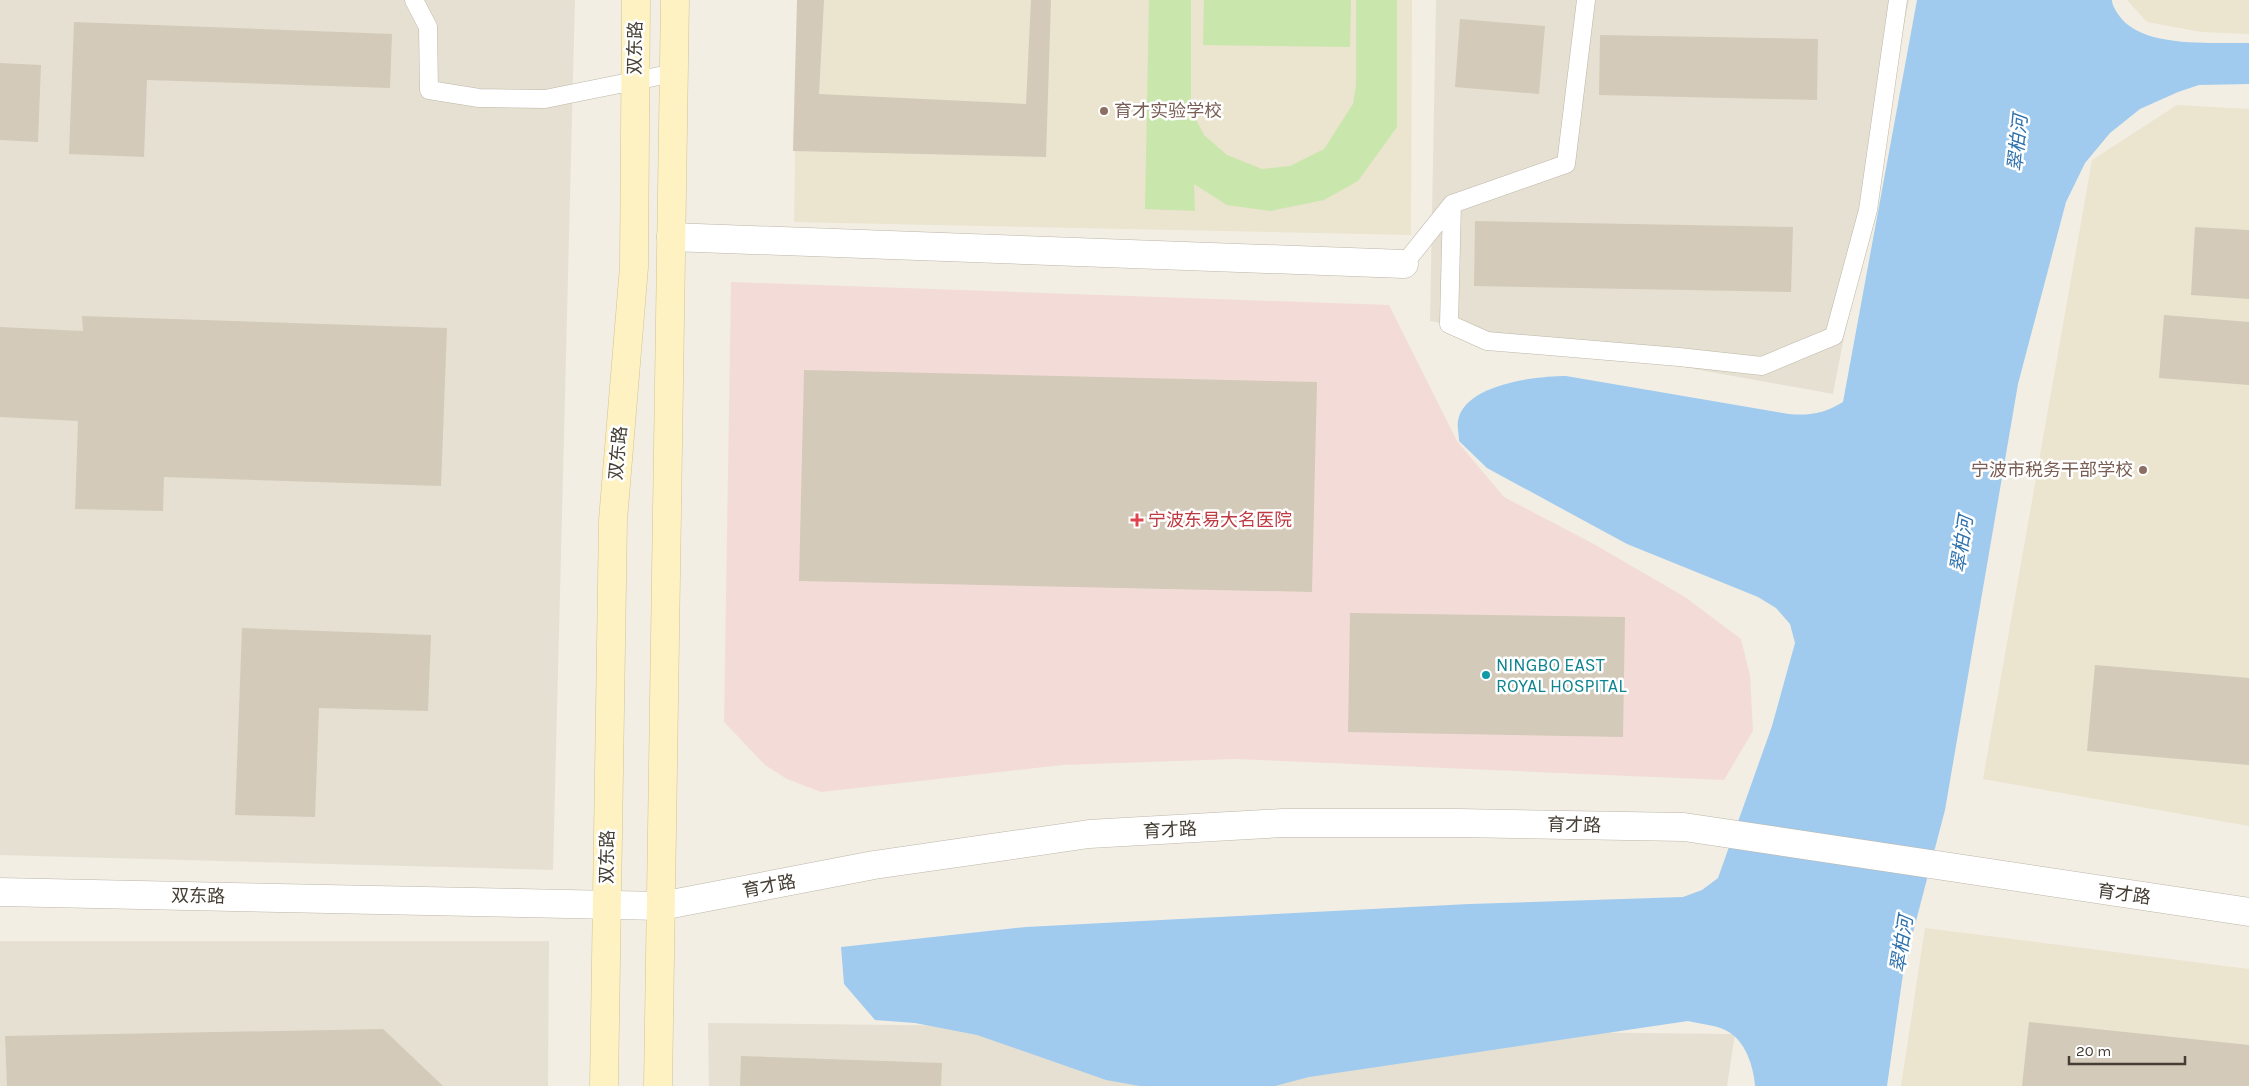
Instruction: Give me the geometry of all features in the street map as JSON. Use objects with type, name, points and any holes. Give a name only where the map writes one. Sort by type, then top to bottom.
[{"type":"main road","name":"双东路","points":[[604,1086],[613,520],[634,267],[636,0]]},
{"type":"main road","points":[[658,1086],[675,0]]},
{"type":"street","points":[[671,237],[1404,264]]},
{"type":"street","name":"育才路","points":[[661,906],[874,865],[1089,834],[1283,823],[1551,824],[1684,827],[2249,912]]},
{"type":"street","name":"双东路","points":[[0,892],[661,906]]},
{"type":"lane","points":[[414,0],[428,27],[429,90],[479,98],[546,99],[674,73]]},
{"type":"lane","points":[[1404,264],[1452,204],[1566,164],[1586,0]]},
{"type":"lane","points":[[1452,204],[1448,324],[1488,341],[1679,356],[1762,366],[1834,336],[1868,210],[1898,0]]},
{"type":"shaded area","points":[[0,0],[575,0],[553,870],[0,855]]},
{"type":"shaded area","name":"育才实验学校","points":[[798,0],[1412,0],[1411,235],[794,222]]},
{"type":"shaded area","points":[[1436,0],[1909,0],[1833,394],[1430,321]]},
{"type":"shaded area","points":[[2127,0],[2249,0],[2249,34],[2201,32],[2147,22]]},
{"type":"shaded area","name":"宁波市税务干部学校","points":[[2177,105],[2249,109],[2249,826],[1983,779],[2092,160]]},
{"type":"shaded area","name":"宁波东易大名医院","points":[[731,282],[1389,305],[1457,441],[1504,497],[1592,543],[1685,597],[1741,639],[1750,675],[1753,731],[1724,780],[1235,759],[1062,765],[821,792],[787,779],[765,765],[724,722]]},
{"type":"shaded area","points":[[1925,928],[2249,969],[2249,1086],[1901,1086]]},
{"type":"shaded area","points":[[0,941],[549,941],[548,1086],[0,1086]]},
{"type":"shaded area","points":[[708,1023],[1735,1034],[1727,1086],[709,1086]]},
{"type":"green space","points":[[1149,0],[1191,0],[1191,110],[1204,135],[1227,155],[1262,169],[1290,166],[1324,149],[1353,104],[1356,85],[1356,0],[1397,0],[1397,127],[1358,181],[1324,200],[1270,211],[1227,205],[1194,184],[1195,211],[1145,209]]},
{"type":"green space","points":[[1204,0],[1351,0],[1350,47],[1203,45]]},
{"type":"water","name":"翠柏河","points":[[1917,0],[2112,0],[2118,14],[2128,25],[2142,33],[2159,38],[2197,43],[2249,43],[2249,84],[2199,85],[2140,109],[2110,133],[2085,163],[2066,202],[2018,384],[1945,810],[1904,967],[1887,1086],[1755,1086],[1753,1071],[1744,1047],[1733,1035],[1718,1027],[1688,1021],[1309,1077],[1275,1086],[1140,1086],[1106,1080],[977,1035],[915,1023],[875,1020],[844,984],[841,947],[1026,927],[1469,904],[1683,897],[1702,890],[1718,878],[1772,726],[1795,643],[1790,624],[1776,608],[1758,597],[1627,544],[1487,468],[1459,441],[1458,421],[1463,408],[1473,398],[1487,391],[1521,380],[1553,376],[1566,376],[1789,414],[1804,415],[1817,413],[1843,402]]},
{"type":"building","points":[[797,0],[824,0],[819,94],[1026,104],[1031,0],[1051,0],[1046,157],[793,151]]},
{"type":"building","points":[[1460,19],[1545,26],[1539,94],[1455,87]]},
{"type":"building","points":[[74,22],[392,34],[390,88],[147,80],[144,157],[69,154]]},
{"type":"building","points":[[1600,35],[1818,39],[1817,100],[1599,95]]},
{"type":"building","points":[[0,63],[41,65],[38,142],[0,140]]},
{"type":"building","points":[[1475,221],[1793,227],[1791,292],[1474,286]]},
{"type":"building","points":[[2195,227],[2249,230],[2249,299],[2191,295]]},
{"type":"building","points":[[2164,315],[2249,322],[2249,385],[2159,378]]},
{"type":"building","points":[[82,316],[447,328],[441,486],[164,477],[163,511],[75,509],[78,421],[0,417],[0,327],[83,331]]},
{"type":"building","points":[[804,370],[1317,382],[1312,592],[799,581]]},
{"type":"building","name":"NINGBO EAST ROYAL HOSPITAL","points":[[1350,613],[1625,617],[1623,737],[1348,732]]},
{"type":"building","points":[[242,628],[431,635],[428,711],[319,708],[315,817],[235,815]]},
{"type":"building","points":[[2095,665],[2249,678],[2249,765],[2087,751]]},
{"type":"building","points":[[2029,1022],[2249,1045],[2249,1086],[2022,1086]]},
{"type":"building","points":[[383,1029],[443,1086],[7,1086],[5,1036]]},
{"type":"building","points":[[741,1056],[942,1063],[941,1086],[740,1086]]},
{"type":"place","name":"育才实验学校","points":[[1104,111]]},
{"type":"place","name":"宁波市税务干部学校","points":[[2143,470]]},
{"type":"place","name":"宁波东易大名医院","points":[[1137,520]]},
{"type":"place","name":"NINGBO EAST ROYAL HOSPITAL","points":[[1486,675]]}]
